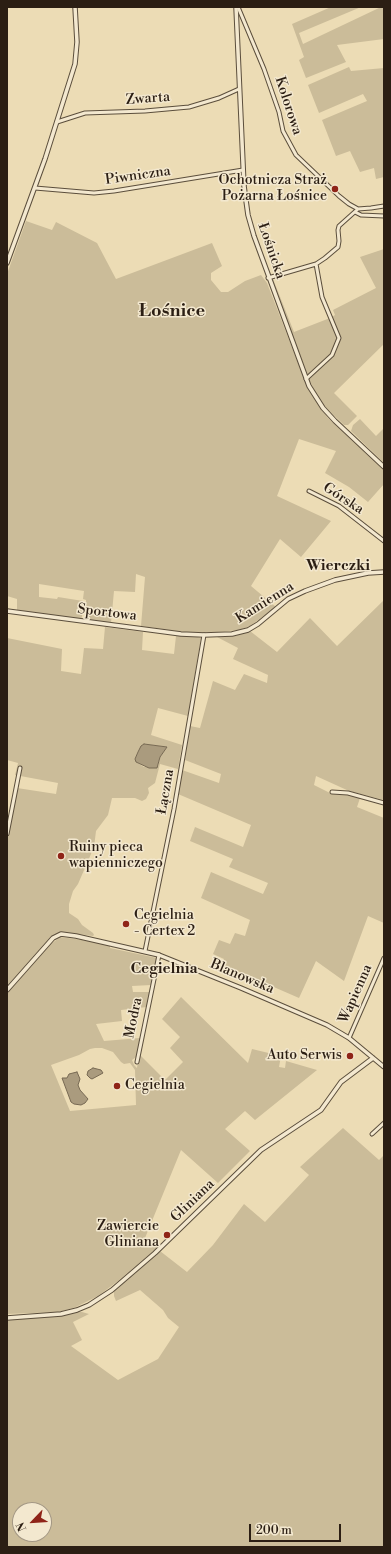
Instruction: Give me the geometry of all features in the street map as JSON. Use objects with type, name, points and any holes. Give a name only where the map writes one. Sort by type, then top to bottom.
[{"type":"street","points":[[7,263],[35,188],[75,64],[77,42],[75,7]]},
{"type":"street","name":"Łośnicka","points":[[237,7],[243,170],[245,194],[250,222],[268,278],[306,379],[316,398],[323,408],[384,467]]},
{"type":"street","name":"Kolorowa","points":[[237,7],[264,69],[279,112],[283,130],[292,149],[301,161],[339,196],[358,209]]},
{"type":"street","name":"Zwarta","points":[[57,122],[85,113],[145,111],[189,107],[219,98],[239,89]]},
{"type":"street","name":"Piwniczna","points":[[35,188],[94,193],[243,170]]},
{"type":"street","points":[[268,278],[316,264],[337,249],[339,244],[338,227],[358,209],[384,206]]},
{"type":"street","points":[[355,212],[361,215],[384,216]]},
{"type":"street","points":[[306,379],[332,355],[338,338],[322,297],[316,264]]},
{"type":"street","name":"Górska","points":[[309,491],[339,506],[384,541]]},
{"type":"street","name":"Kamienna","points":[[204,635],[232,634],[248,630],[258,624],[288,599],[305,591],[335,580],[368,573],[384,572]]},
{"type":"street","name":"Sportowa","points":[[7,611],[181,634],[204,635]]},
{"type":"street","name":"Łączna","points":[[145,951],[174,809],[204,635]]},
{"type":"street","points":[[7,834],[20,768]]},
{"type":"street","points":[[332,792],[348,793],[384,803]]},
{"type":"street","name":"Blanowska","points":[[7,990],[57,935],[66,934],[76,936],[145,951],[189,966],[324,1024],[349,1038],[384,1067]]},
{"type":"street","name":"Modra","points":[[137,1062],[159,955]]},
{"type":"street","name":"Wapienna","points":[[349,1038],[384,958]]},
{"type":"street","name":"Gliniana","points":[[7,1318],[61,1314],[77,1310],[112,1290],[155,1253],[261,1150],[321,1110],[341,1082],[373,1058]]},
{"type":"street","points":[[372,1134],[384,1123]]},
{"type":"shaded area","points":[[331,7],[361,7],[299,33],[303,44],[381,7],[384,7],[384,39],[337,45],[346,62],[306,78],[299,60],[304,57],[292,24]]},
{"type":"shaded area","points":[[349,67],[351,71],[384,68],[384,177],[376,179],[374,168],[360,172],[350,151],[336,156],[322,120],[367,101],[363,94],[319,113],[308,85]]},
{"type":"shaded area","points":[[26,221],[52,230],[56,222],[97,243],[116,279],[212,243],[222,266],[211,273],[211,280],[221,292],[228,292],[245,281],[261,275],[267,283],[309,391],[328,418],[384,471],[384,484],[368,502],[349,487],[325,473],[336,451],[299,439],[277,496],[331,521],[301,557],[280,539],[251,586],[276,607],[250,626],[239,630],[191,633],[141,626],[145,577],[136,574],[135,592],[114,591],[111,623],[85,620],[86,600],[83,599],[84,591],[39,584],[39,597],[57,599],[58,597],[83,601],[81,619],[17,611],[17,599],[7,596],[7,274]]},
{"type":"shaded area","points":[[384,249],[384,344],[334,393],[357,416],[348,425],[344,425],[322,404],[309,379],[332,356],[339,342],[332,317],[335,315],[333,310],[376,288],[360,257]]},
{"type":"shaded area","points":[[273,279],[294,332],[330,318],[337,335],[334,350],[308,376],[273,283]]},
{"type":"shaded area","points":[[360,419],[376,436],[384,428],[384,463],[351,431],[353,425]]},
{"type":"shaded area","points":[[384,600],[384,800],[349,791],[316,776],[314,785],[332,794],[348,795],[360,798],[357,807],[384,818],[384,923],[368,916],[344,981],[316,961],[299,998],[221,964],[224,959],[213,954],[219,940],[230,944],[235,933],[245,936],[250,920],[201,898],[211,872],[263,894],[268,883],[229,867],[233,859],[190,841],[195,827],[243,847],[251,825],[178,794],[182,770],[219,783],[221,774],[185,760],[190,726],[200,728],[213,681],[235,690],[244,674],[267,683],[268,675],[233,659],[238,648],[217,637],[235,636],[250,631],[277,652],[310,618],[337,646]]},
{"type":"shaded area","points":[[105,627],[143,632],[142,650],[174,654],[176,636],[193,636],[201,638],[188,716],[158,708],[151,735],[182,745],[178,769],[160,764],[155,783],[148,788],[149,793],[146,799],[142,801],[135,798],[112,798],[108,815],[96,831],[94,847],[78,884],[73,891],[69,904],[69,913],[78,919],[82,925],[94,935],[63,932],[54,935],[7,988],[7,843],[17,788],[56,794],[58,783],[15,775],[18,763],[7,760],[7,638],[62,649],[61,671],[81,674],[84,648],[103,649]],"holes":[[[144,744],[167,747],[160,757],[158,766],[144,767],[136,762],[135,759],[138,752]]]},
{"type":"shaded area","points":[[144,744],[167,747],[160,757],[157,768],[149,768],[136,762],[135,759],[138,752]]},
{"type":"shaded area","points":[[60,937],[83,940],[110,945],[110,948],[157,958],[151,985],[132,986],[133,992],[150,992],[147,1007],[121,1010],[122,1021],[96,1024],[104,1041],[140,1038],[136,1057],[132,1060],[137,1068],[139,1054],[165,1080],[183,1062],[170,1048],[180,1037],[162,1019],[181,997],[248,1063],[252,1049],[281,1056],[279,1067],[285,1068],[286,1061],[317,1070],[255,1120],[245,1111],[225,1129],[250,1151],[218,1183],[181,1150],[145,1238],[157,1248],[118,1281],[98,1296],[76,1307],[59,1312],[7,1314],[7,993],[51,944]],"holes":[[[102,1048],[113,1052],[124,1064],[130,1063],[135,1070],[136,1105],[70,1111],[51,1065],[79,1055],[90,1049]]]},
{"type":"shaded area","points":[[93,1068],[101,1070],[103,1073],[92,1079],[90,1078],[87,1075],[88,1071]]},
{"type":"shaded area","points":[[77,1072],[80,1079],[78,1085],[80,1090],[88,1099],[81,1105],[71,1102],[62,1078],[67,1078],[69,1074]]},
{"type":"shaded area","points":[[343,1128],[379,1160],[384,1155],[384,1547],[7,1547],[7,1319],[61,1315],[73,1312],[89,1314],[73,1322],[82,1340],[71,1346],[118,1380],[158,1359],[179,1327],[168,1318],[163,1310],[140,1290],[116,1301],[114,1291],[160,1251],[187,1272],[213,1245],[244,1204],[265,1222],[309,1175],[300,1167]]},
{"type":"place","name":"Ochotnicza Straż Pożarna Łośnice","points":[[335,189]]},
{"type":"place","name":"Ruiny pieca wapienniczego","points":[[61,856]]},
{"type":"place","name":"Cegielnia - Certex 2","points":[[126,924]]},
{"type":"place","name":"Auto Serwis","points":[[350,1056]]},
{"type":"place","name":"Cegielnia","points":[[117,1086]]},
{"type":"place","name":"Zawiercie Gliniana","points":[[167,1235]]},
{"type":"district","name":"Łośnice","points":[[172,312]]},
{"type":"district","name":"Wierczki","points":[[338,566]]},
{"type":"district","name":"Cegielnia","points":[[164,969]]}]
